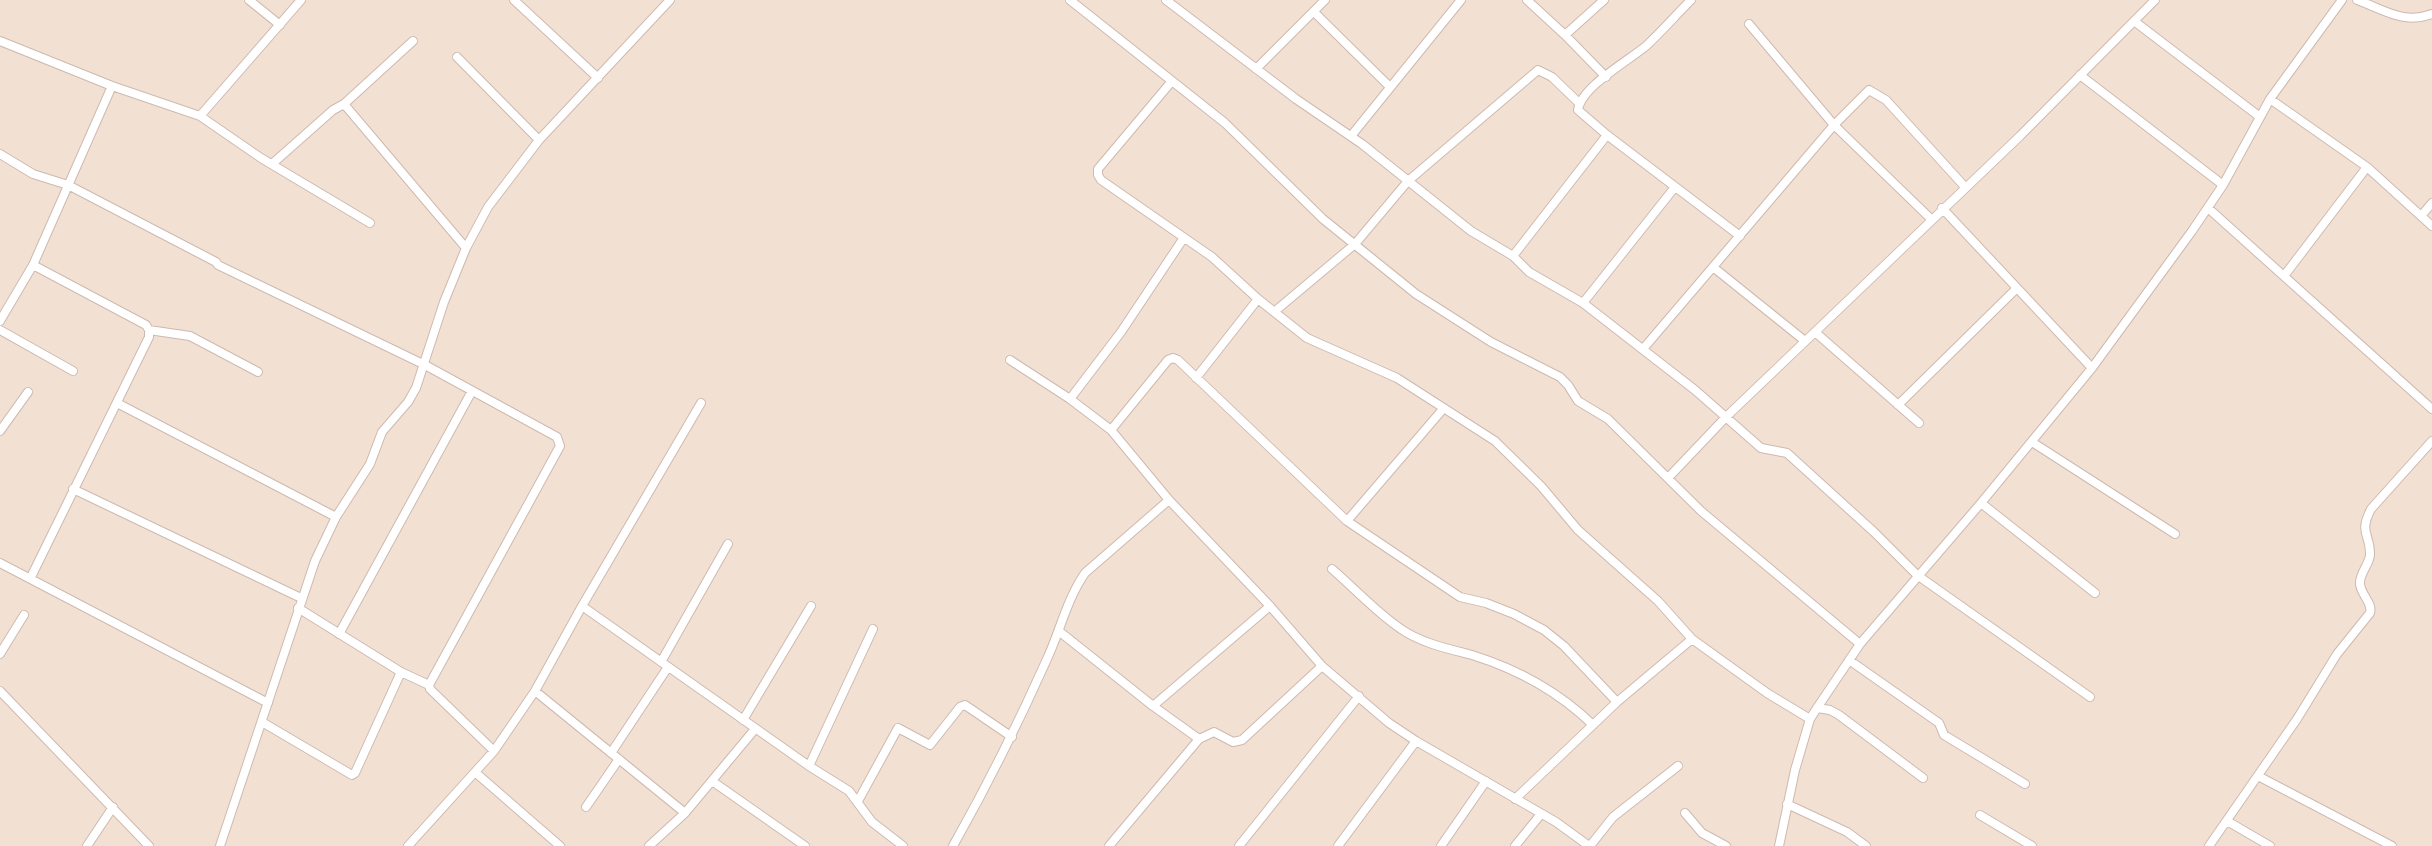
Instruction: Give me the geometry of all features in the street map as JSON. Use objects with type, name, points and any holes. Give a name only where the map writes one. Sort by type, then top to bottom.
[{"type":"street","points":[[249,0],[280,25]]},
{"type":"street","points":[[200,116],[301,0]]},
{"type":"street","points":[[514,0],[598,78]]},
{"type":"street","points":[[220,846],[262,722],[301,598],[315,561],[336,517],[370,464],[382,432],[408,402],[425,365],[439,315],[466,248],[488,208],[539,140],[670,0]]},
{"type":"street","points":[[1070,0],[1235,132],[1323,219],[1429,303],[1491,342],[1560,377],[1568,385],[1578,402],[1608,419],[1668,478],[1757,559],[1860,644]]},
{"type":"street","points":[[1166,0],[1300,102],[1351,136],[1470,230],[1513,256],[1529,272],[1583,303],[1643,349],[1726,417],[1761,448],[1787,454],[1874,532],[1917,575],[2090,697]]},
{"type":"street","points":[[1256,69],[1325,0]]},
{"type":"street","points":[[1351,136],[1461,0]]},
{"type":"street","points":[[1526,0],[1566,35],[1606,77]]},
{"type":"street","points":[[1566,35],[1604,0]]},
{"type":"street","points":[[1690,0],[1646,45],[1606,77],[1579,102],[1578,110],[1607,135],[1740,236]]},
{"type":"street","points":[[1668,478],[1726,417],[1965,187],[2155,0]]},
{"type":"street","points":[[1780,846],[1787,804],[1810,719],[1817,708],[1860,644],[1917,575],[1981,503],[2092,368],[2208,208],[2223,185],[2270,99],[2342,0]]},
{"type":"street","points":[[2357,0],[2398,17],[2416,18],[2432,14]]},
{"type":"street","points":[[1314,12],[1390,87]]},
{"type":"street","points":[[2134,21],[2260,117]]},
{"type":"street","points":[[1748,24],[1834,125],[1931,219]]},
{"type":"street","points":[[0,41],[112,86],[200,116],[272,164],[370,223]]},
{"type":"street","points":[[272,164],[333,110],[344,104],[413,41]]},
{"type":"street","points":[[457,57],[539,140]]},
{"type":"street","points":[[1274,312],[1355,244],[1408,181],[1538,70],[1552,77],[1579,102]]},
{"type":"street","points":[[2080,75],[2223,185]]},
{"type":"street","points":[[1172,81],[1098,169],[1098,175],[1101,180],[1212,257],[1258,299],[1307,338],[1386,373],[1495,441],[1541,486],[1578,530],[1658,601],[1692,639],[1767,693],[1810,719]]},
{"type":"street","points":[[0,321],[33,264],[112,86]]},
{"type":"street","points":[[1643,349],[1834,125],[1869,90],[1886,100],[1965,187]]},
{"type":"street","points":[[2270,99],[2367,167],[2432,226]]},
{"type":"street","points":[[344,104],[466,248]]},
{"type":"street","points":[[1513,256],[1607,135]]},
{"type":"street","points":[[0,154],[33,174],[68,185],[216,262],[218,265],[425,365],[557,437],[560,446],[429,685]]},
{"type":"street","points":[[2284,276],[2367,167]]},
{"type":"street","points":[[1583,303],[1675,187]]},
{"type":"street","points":[[2421,216],[2432,203]]},
{"type":"street","points":[[1942,208],[2092,368]]},
{"type":"street","points":[[2208,208],[2432,409]]},
{"type":"street","points":[[1070,400],[1120,332],[1183,238]]},
{"type":"street","points":[[31,577],[149,337],[149,330],[146,325],[33,264]]},
{"type":"street","points":[[1713,267],[1805,342]]},
{"type":"street","points":[[1898,405],[2016,288]]},
{"type":"street","points":[[1196,378],[1258,299]]},
{"type":"street","points":[[0,330],[73,371]]},
{"type":"street","points":[[149,330],[190,336],[258,372]]},
{"type":"street","points":[[1815,332],[1919,423]]},
{"type":"street","points":[[1111,430],[1168,360],[1174,358],[1178,360],[1347,521],[1460,597],[1486,603],[1514,614],[1544,630],[1564,646],[1617,702]]},
{"type":"street","points":[[1010,360],[1070,400],[1111,430],[1169,500],[1270,606],[1322,666],[1389,723],[1416,741],[1541,814],[1590,846],[1613,817],[1678,766]]},
{"type":"street","points":[[339,634],[472,391]]},
{"type":"street","points":[[0,431],[28,392]]},
{"type":"street","points":[[117,403],[336,517]]},
{"type":"street","points":[[409,846],[476,773],[494,751],[535,691],[582,606],[701,403]]},
{"type":"street","points":[[1347,521],[1443,409]]},
{"type":"street","points":[[2209,846],[2258,776],[2337,654],[2370,613],[2371,607],[2360,586],[2360,580],[2370,554],[2364,533],[2367,518],[2372,509],[2432,441]]},
{"type":"street","points":[[2032,442],[2175,534]]},
{"type":"street","points":[[73,489],[301,598]]},
{"type":"street","points":[[953,846],[1012,737],[1060,632],[1074,590],[1085,573],[1169,500]]},
{"type":"street","points":[[1981,503],[2095,593]]},
{"type":"street","points":[[611,753],[665,664],[728,544]]},
{"type":"street","points":[[0,563],[31,577],[268,703]]},
{"type":"street","points":[[1332,568],[1401,629],[1448,650],[1473,656],[1552,690],[1574,706],[1593,724]]},
{"type":"street","points":[[582,606],[809,766],[849,791],[872,822],[903,846]]},
{"type":"street","points":[[743,720],[811,606]]},
{"type":"street","points":[[1153,706],[1270,606]]},
{"type":"street","points":[[298,608],[401,672],[429,685],[430,689],[494,751]]},
{"type":"street","points":[[0,654],[24,615]]},
{"type":"street","points":[[809,766],[873,629]]},
{"type":"street","points":[[1060,632],[1153,706],[1199,739]]},
{"type":"street","points":[[1515,799],[1617,702],[1692,639]]},
{"type":"street","points":[[1849,660],[1939,723],[1944,735],[2025,784]]},
{"type":"street","points":[[1108,846],[1199,739],[1214,732],[1233,742],[1242,740],[1322,666]]},
{"type":"street","points":[[262,722],[352,775],[355,773],[401,672]]},
{"type":"street","points":[[0,691],[149,846]]},
{"type":"street","points":[[535,691],[685,813]]},
{"type":"street","points":[[1239,846],[1359,696]]},
{"type":"street","points":[[858,802],[898,728],[930,745],[960,707],[965,705],[1012,737]]},
{"type":"street","points":[[1817,708],[1830,710],[1923,778]]},
{"type":"street","points":[[649,846],[685,813],[755,728]]},
{"type":"street","points":[[1338,846],[1416,741]]},
{"type":"street","points":[[586,807],[619,759]]},
{"type":"street","points":[[476,773],[555,844]]},
{"type":"street","points":[[2258,776],[2392,846]]},
{"type":"street","points":[[712,781],[805,846]]},
{"type":"street","points":[[1441,846],[1486,781]]},
{"type":"street","points":[[1787,804],[1847,832],[1866,846]]},
{"type":"street","points":[[88,846],[113,807]]},
{"type":"street","points":[[1685,813],[1702,833],[1726,846]]},
{"type":"street","points":[[1515,846],[1541,814]]},
{"type":"street","points":[[1980,815],[2032,846]]},
{"type":"street","points":[[2227,821],[2270,846]]},
{"type":"shaded area","points":[[0,0],[2432,0],[2432,846],[0,846]]}]
